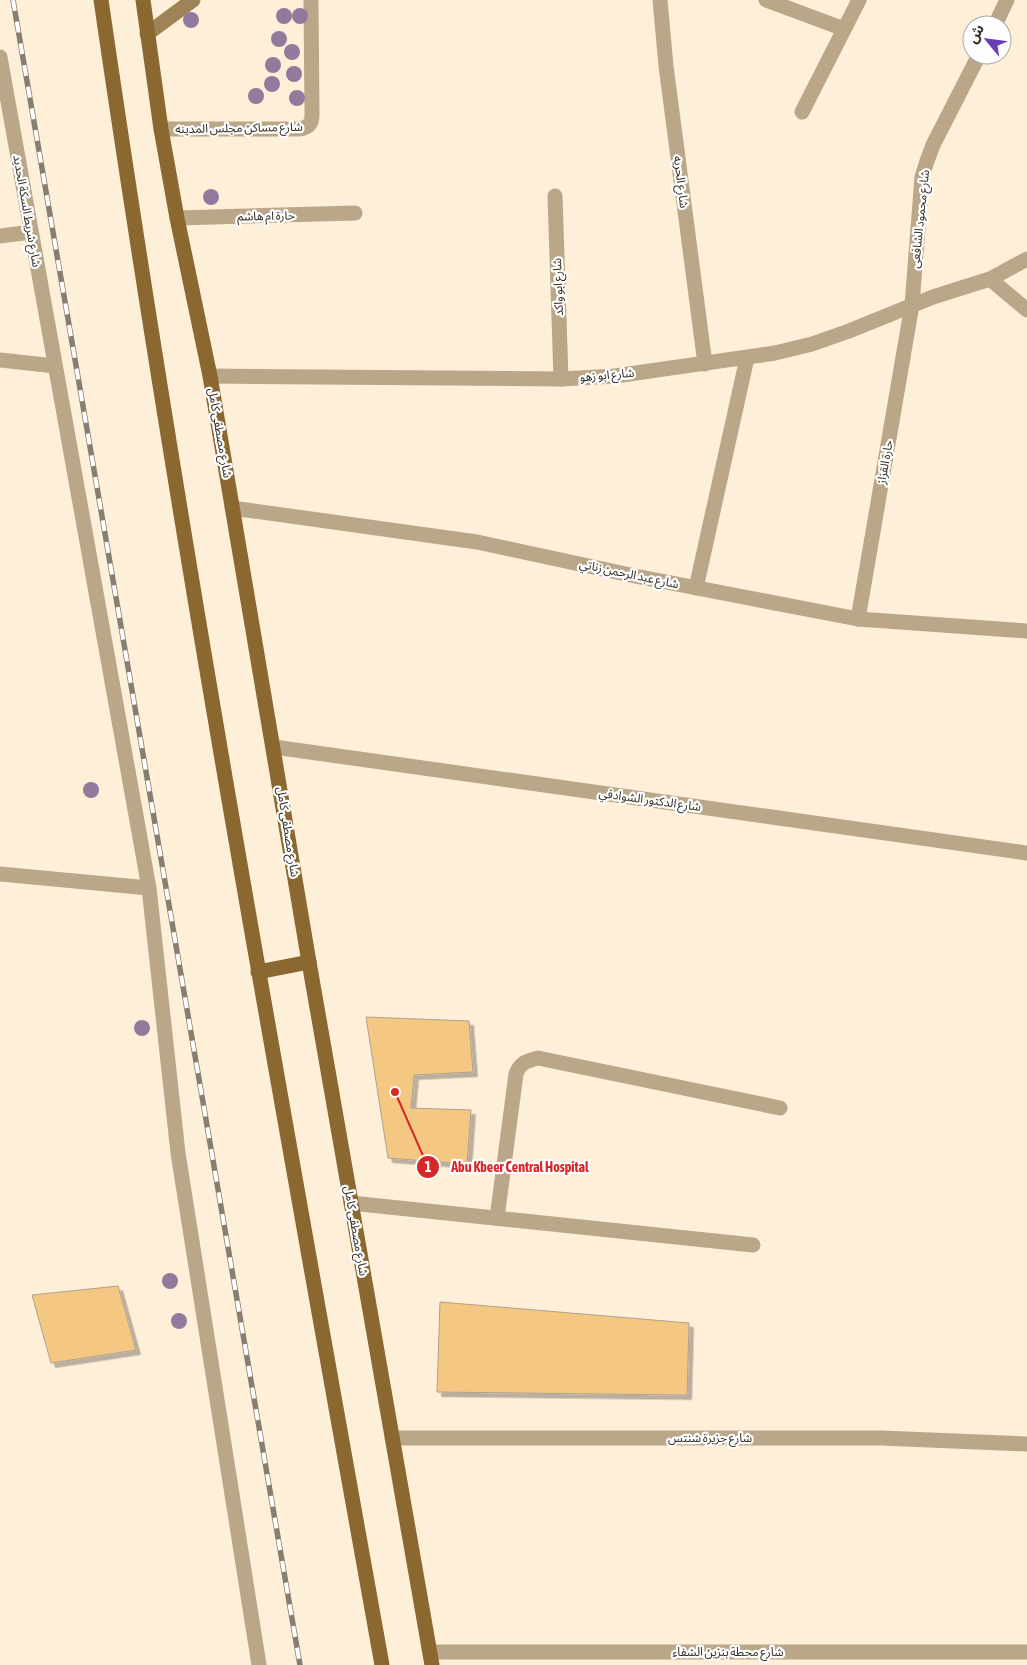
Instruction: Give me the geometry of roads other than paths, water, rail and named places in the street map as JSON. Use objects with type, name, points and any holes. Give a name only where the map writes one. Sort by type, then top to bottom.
[{"type":"main road","points":[[101,0],[134,228],[258,972],[382,1665]]},
{"type":"main road","name":"شارع مصطفى كامل","points":[[143,0],[161,129],[177,218],[210,376],[309,962],[431,1658]]},
{"type":"main road","points":[[147,34],[193,0]]},
{"type":"main road","points":[[258,972],[309,962]]},
{"type":"street","name":"شارع مساكن مجلس المدينه","points":[[161,129],[299,129],[309,126],[312,120],[311,0]]},
{"type":"street","name":"شارع الحريه","points":[[660,0],[705,364]]},
{"type":"street","points":[[766,0],[844,29]]},
{"type":"street","points":[[802,112],[859,0]]},
{"type":"street","points":[[1000,15],[1007,0]]},
{"type":"street","name":"شارع شريط السكة الحديد","points":[[0,57],[5,109],[31,232],[149,888],[178,1153],[259,1665]]},
{"type":"street","name":"شارع محمود الشافعى","points":[[912,305],[924,169],[933,145],[974,65]]},
{"type":"street","name":"شارع ابو واكد","points":[[555,196],[561,379]]},
{"type":"street","name":"حارة ام هاشم","points":[[177,218],[355,214]]},
{"type":"street","points":[[0,236],[31,232]]},
{"type":"street","name":"شارع ابو زهو","points":[[210,376],[561,379],[615,376],[747,358],[812,344],[849,331],[912,305],[990,279],[1027,259]]},
{"type":"street","points":[[990,279],[1027,310]]},
{"type":"street","name":"حارة القزاز","points":[[858,619],[912,305]]},
{"type":"street","points":[[696,588],[747,358]]},
{"type":"street","points":[[0,360],[55,366]]},
{"type":"street","name":"شارع عبد الرحمن زناتي","points":[[232,508],[477,542],[696,588],[858,619],[1027,631]]},
{"type":"street","name":"شارع الدكتور الشوادفي","points":[[274,747],[1027,853]]},
{"type":"street","points":[[0,874],[149,888]]},
{"type":"street","points":[[497,1218],[516,1074],[524,1061],[538,1058],[780,1108]]},
{"type":"street","points":[[352,1203],[754,1245]]},
{"type":"street","name":"شارع جزيرة شنتس","points":[[392,1438],[881,1438],[1027,1444]]},
{"type":"street","name":"شارع محطة بنزين الشفاء","points":[[431,1658],[1027,1652]]},
{"type":"railway","points":[[13,0],[300,1665]]},
{"type":"place","name":"Abu Kbeer Central Hospital","points":[[395,1092]]}]
